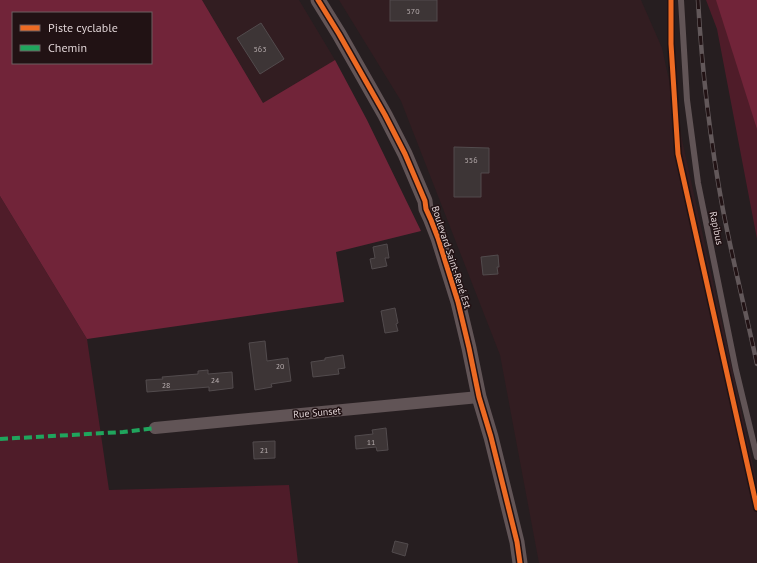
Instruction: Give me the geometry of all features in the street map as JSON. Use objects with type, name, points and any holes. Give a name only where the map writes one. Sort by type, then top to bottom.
[{"type":"street","name":"Boulevard Saint-René Est","points":[[318,0],[385,115],[405,154],[425,201],[426,209],[432,220],[458,302],[479,397],[493,444],[517,542],[520,563]]},
{"type":"street","name":"Rue Sunset","points":[[155,428],[479,397]]},
{"type":"lane","name":"Rapibus","points":[[681,0],[687,100],[698,184],[736,370],[757,457]]},
{"type":"shaded area","points":[[0,0],[202,0],[263,103],[335,60],[367,120],[421,231],[336,252],[344,302],[87,339],[0,196]]},
{"type":"shaded area","points":[[202,0],[299,0],[335,60],[263,103]]},
{"type":"shaded area","points":[[339,0],[641,0],[662,48],[757,483],[757,563],[539,563],[500,355],[401,101]]},
{"type":"shaded area","points":[[706,0],[757,0],[757,239],[717,29]]},
{"type":"shaded area","points":[[716,0],[757,0],[757,129]]},
{"type":"shaded area","points":[[0,196],[87,339],[109,490],[289,485],[298,563],[0,563]]},
{"type":"building","points":[[390,0],[437,0],[437,21],[390,21]]},
{"type":"building","points":[[261,23],[284,59],[260,74],[237,38]]},
{"type":"building","points":[[454,147],[489,148],[489,173],[481,173],[481,197],[454,197]]},
{"type":"building","points":[[387,244],[389,258],[385,258],[387,266],[372,269],[370,259],[375,258],[373,247]]},
{"type":"building","points":[[498,255],[498,274],[483,275],[481,257]]},
{"type":"building","points":[[395,308],[398,331],[385,333],[381,311]]},
{"type":"building","points":[[265,341],[267,361],[288,358],[291,381],[271,384],[272,387],[255,390],[249,343]]},
{"type":"building","points":[[343,355],[345,368],[338,369],[339,374],[313,377],[311,362]]},
{"type":"building","points":[[208,370],[208,374],[232,372],[233,388],[209,391],[209,387],[147,392],[146,380],[198,374],[198,371]]},
{"type":"building","points":[[386,428],[388,450],[377,451],[376,447],[356,449],[355,436],[373,434],[372,430]]},
{"type":"building","points":[[275,441],[275,458],[254,459],[253,442]]},
{"type":"building","points":[[395,541],[408,544],[405,556],[392,552]]},
{"type":"railway","points":[[698,0],[707,105],[718,184],[757,364]]},
{"type":"marked path","points":[[0,439],[123,432],[155,428]]},
{"type":"cycle path","points":[[318,0],[385,115],[405,154],[425,201],[426,209],[438,238],[458,302],[479,397],[491,437],[517,542],[520,563]]},
{"type":"cycle path","points":[[671,0],[671,44],[678,154],[757,508]]}]
